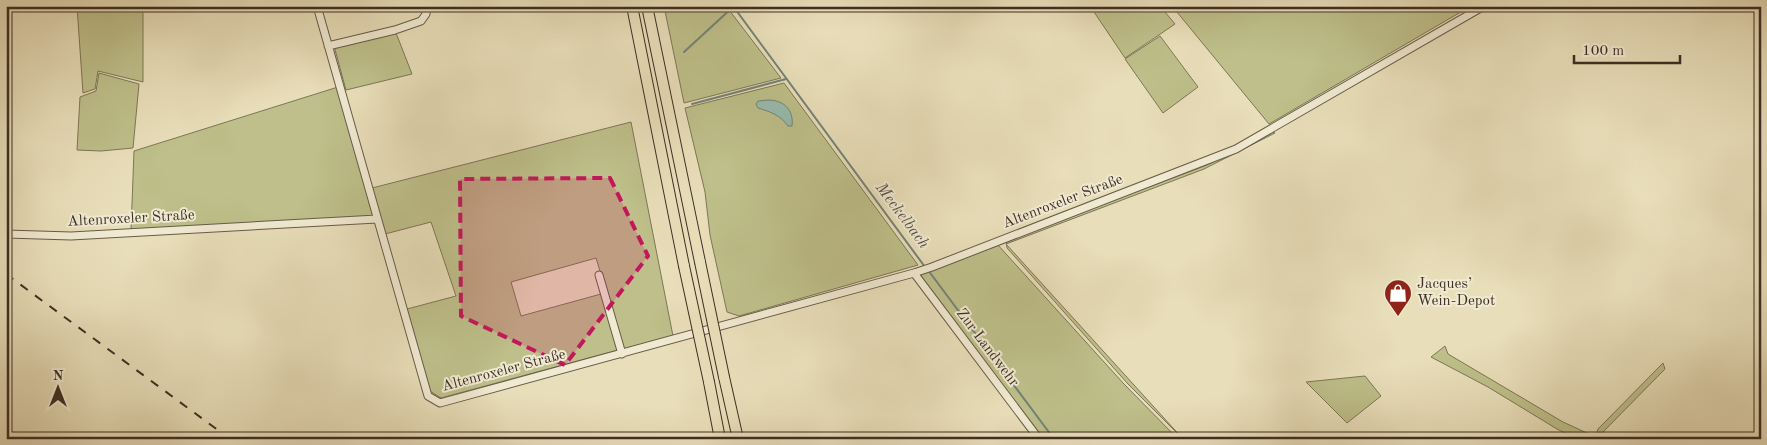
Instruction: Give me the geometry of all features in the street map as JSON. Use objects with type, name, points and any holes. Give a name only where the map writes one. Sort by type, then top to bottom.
[{"type":"highway","points":[[632,6],[720,439]]},
{"type":"highway","points":[[649,6],[650,21],[738,439]]},
{"type":"street","name":"Altenroxeler Straße","points":[[317,6],[428,396],[440,403],[932,267],[1236,149],[1484,6]]},
{"type":"street","points":[[328,46],[395,30],[421,21],[426,14],[427,6]]},
{"type":"street","name":"Altenroxeler Straße","points":[[6,234],[70,236],[377,219]]},
{"type":"street","name":"Zur Landwehr","points":[[917,272],[1039,439]]},
{"type":"street","points":[[599,275],[622,354]]},
{"type":"highlighted area","points":[[610,178],[648,256],[565,365],[461,316],[460,179]]},
{"type":"green space","points":[[77,6],[143,6],[143,82],[98,71],[95,89],[83,93]]},
{"type":"green space","points":[[664,6],[726,6],[781,78],[684,103]]},
{"type":"green space","points":[[1090,6],[1160,6],[1175,24],[1125,58]]},
{"type":"green space","points":[[1172,6],[1471,6],[1269,124]]},
{"type":"green space","points":[[396,33],[412,74],[346,90],[334,46]]},
{"type":"green space","points":[[1160,36],[1198,87],[1163,113],[1125,59]]},
{"type":"green space","points":[[99,73],[139,84],[133,148],[101,151],[77,150],[80,97],[96,91]]},
{"type":"green space","points":[[784,83],[918,265],[739,316],[727,312],[710,235],[705,192],[685,108]]},
{"type":"green space","points":[[338,87],[373,216],[131,230],[134,151]]},
{"type":"green space","points":[[631,122],[673,336],[624,349],[596,258],[511,282],[521,316],[601,294],[618,350],[441,398],[430,391],[407,309],[456,296],[431,222],[385,234],[372,188]]},
{"type":"green space","points":[[1272,132],[1275,133],[1204,169],[1006,244],[1006,241],[1207,165]]},
{"type":"green space","points":[[997,244],[1124,384],[1178,439],[1042,439],[924,282],[921,275]]},
{"type":"green space","points":[[1007,245],[1183,439],[1128,384],[1007,248]]},
{"type":"green space","points":[[1445,346],[1448,354],[1563,422],[1589,434],[1589,439],[1577,439],[1557,429],[1488,387],[1431,357]]},
{"type":"green space","points":[[1663,363],[1665,369],[1603,432],[1602,439],[1595,439],[1598,429]]},
{"type":"green space","points":[[1365,376],[1381,396],[1347,423],[1306,382]]},
{"type":"water","points":[[774,100],[787,107],[790,111],[792,126],[788,126],[775,114],[758,108],[756,104],[758,101]]},
{"type":"waterway","points":[[72,6],[74,10]]},
{"type":"waterway","name":"Meckelbach","points":[[733,6],[925,267]]},
{"type":"waterway","points":[[684,52],[734,6]]},
{"type":"waterway","points":[[692,104],[786,79]]},
{"type":"waterway","name":"Meckelbach","points":[[928,270],[1054,439]]},
{"type":"railway","points":[[6,274],[230,439]]},
{"type":"place","name":"Jacques’ Wein-Depot","points":[[1398,317]]}]
